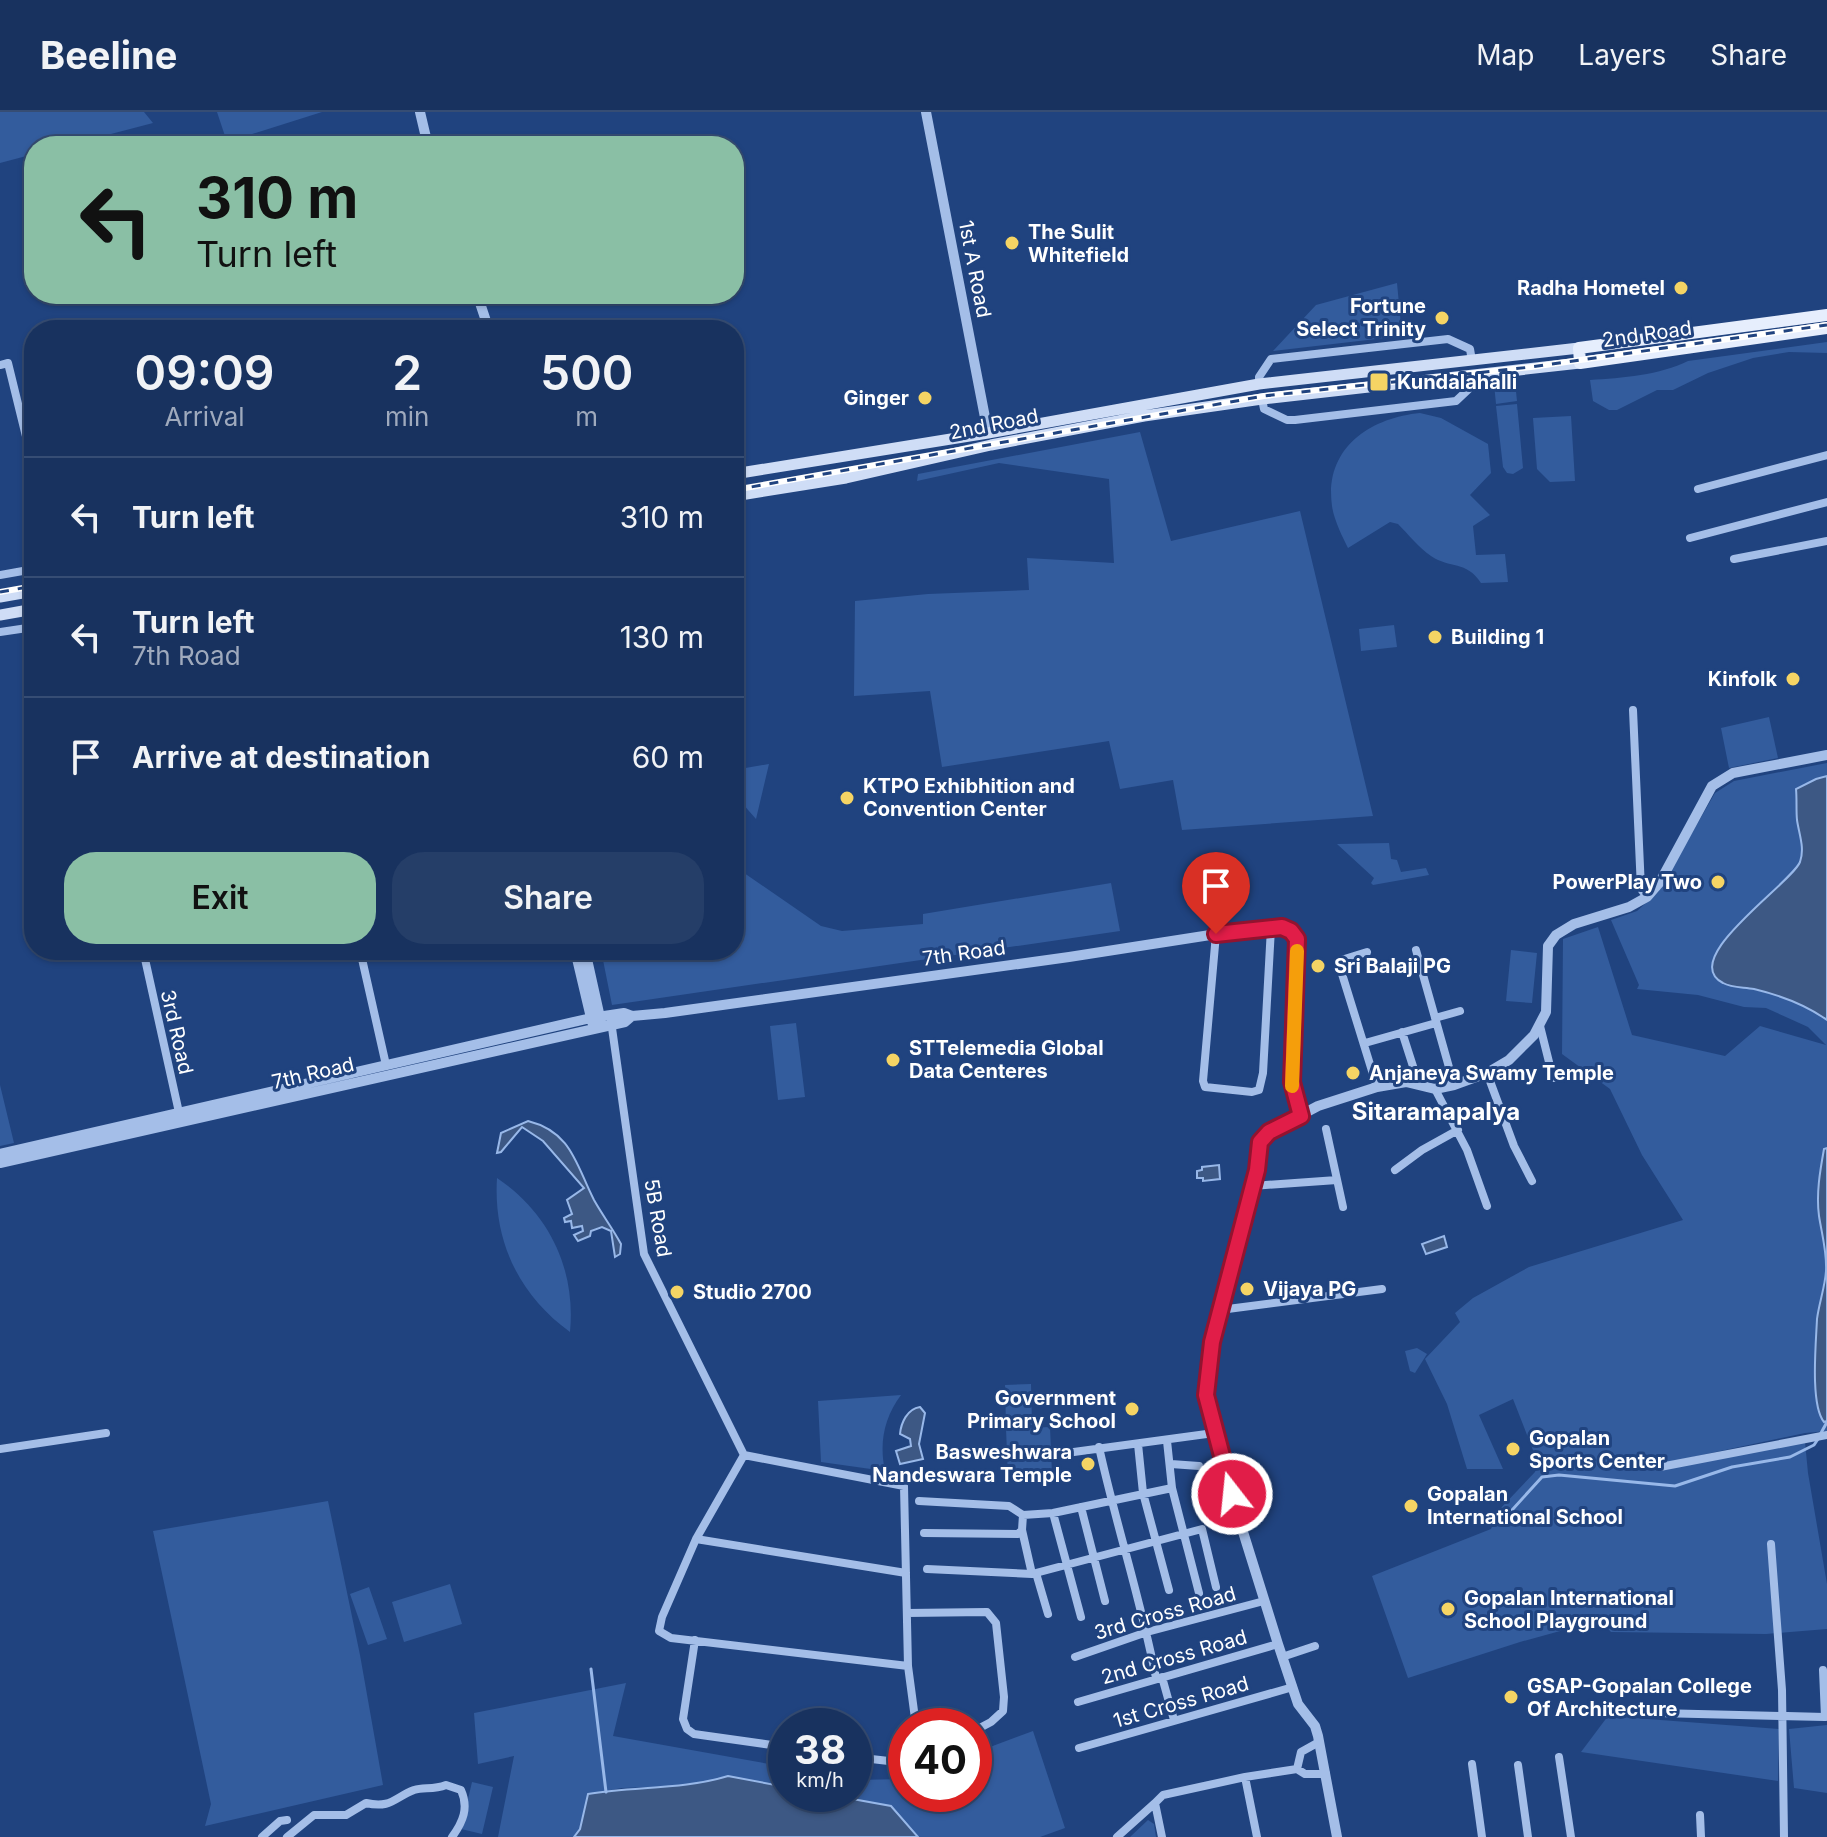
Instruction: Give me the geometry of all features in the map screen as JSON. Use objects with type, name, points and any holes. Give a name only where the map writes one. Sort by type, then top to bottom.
[{"type":"main road","name":"2nd Road","points":[[744,472],[988,433],[1259,384],[1472,361],[1827,315]]},
{"type":"main road","name":"2nd Road","points":[[744,494],[858,475],[1054,433],[1262,399],[1580,363],[1827,328]]},
{"type":"main road","points":[[1579,348],[1580,363]]},
{"type":"main road","points":[[866,453],[871,463],[880,470]]},
{"type":"main road","points":[[858,475],[865,464],[866,453]]},
{"type":"main road","points":[[0,597],[24,593]]},
{"type":"main road","points":[[0,615],[24,611]]},
{"type":"street","points":[[420,112],[426,136]]},
{"type":"street","name":"1st A Road","points":[[926,112],[988,433]]},
{"type":"street","points":[[1259,384],[1259,377],[1271,359],[1448,339],[1470,349],[1472,361]]},
{"type":"street","points":[[0,365],[8,363],[24,428]]},
{"type":"street","points":[[1262,399],[1264,409],[1287,420],[1309,419],[1456,401],[1473,385],[1472,374]]},
{"type":"street","points":[[1698,489],[1827,455]]},
{"type":"street","points":[[1690,538],[1827,502]]},
{"type":"street","points":[[1734,559],[1827,541]]},
{"type":"street","points":[[0,575],[24,571]]},
{"type":"street","points":[[0,632],[24,628]]},
{"type":"street","points":[[1633,710],[1641,889],[1647,897]]},
{"type":"street","points":[[1337,1837],[1315,1726],[1302,1711],[1282,1657],[1214,1433],[1205,1384],[1220,1310],[1257,1170],[1260,1142],[1264,1136],[1318,1106],[1377,1087],[1406,1082],[1435,1089],[1454,1085],[1487,1073],[1509,1060],[1540,1026],[1546,1012],[1548,946],[1556,935],[1574,924],[1629,907],[1647,897],[1660,882],[1712,786],[1733,773],[1827,755]]},
{"type":"street","name":"7th Road","points":[[0,1154],[180,1117],[601,1021],[624,1013],[632,1016],[1282,927],[1291,931],[1297,939],[1292,1082],[1301,1116]]},
{"type":"street","points":[[1216,934],[1203,1081],[1205,1087],[1252,1092],[1259,1090],[1263,1073],[1271,928]]},
{"type":"street","points":[[1416,950],[1454,1085]]},
{"type":"street","points":[[1367,952],[1338,961],[1377,1087]]},
{"type":"street","name":"3rd Road","points":[[145,960],[180,1117]]},
{"type":"street","points":[[362,960],[387,1070]]},
{"type":"street","points":[[579,960],[601,1021]]},
{"type":"street","points":[[587,960],[601,1021]]},
{"type":"street","points":[[1365,1043],[1460,1011]]},
{"type":"street","name":"5B Road","points":[[601,1021],[644,1254],[744,1455]]},
{"type":"street","points":[[1540,1026],[1553,1078]]},
{"type":"street","points":[[1402,1032],[1419,1085]]},
{"type":"street","points":[[1487,1073],[1514,1146],[1532,1181]]},
{"type":"street","points":[[1435,1089],[1458,1130],[1487,1206]]},
{"type":"street","name":"7th Road","points":[[0,1163],[180,1117]]},
{"type":"street","points":[[1326,1129],[1343,1207]]},
{"type":"street","points":[[1395,1170],[1422,1150],[1458,1130]]},
{"type":"street","points":[[1252,1186],[1337,1180]]},
{"type":"street","points":[[1220,1310],[1382,1289]]},
{"type":"street","points":[[0,1449],[106,1433]]},
{"type":"street","points":[[1059,1454],[1214,1433]]},
{"type":"street","points":[[1660,1467],[1827,1435]]},
{"type":"street","points":[[1167,1441],[1172,1488],[1199,1593]]},
{"type":"street","points":[[1138,1444],[1143,1493],[1169,1590]]},
{"type":"street","points":[[1099,1447],[1123,1549],[1174,1720]]},
{"type":"street","points":[[908,1666],[671,1638],[659,1631],[662,1617],[696,1539],[744,1455],[904,1486],[908,1666],[914,1708]]},
{"type":"street","points":[[1171,1464],[1199,1466]]},
{"type":"street","points":[[919,1501],[1009,1506],[1023,1515],[1053,1513],[1172,1488]]},
{"type":"street","points":[[1081,1507],[1105,1601]]},
{"type":"street","points":[[1053,1513],[1081,1617]]},
{"type":"street","points":[[1023,1515],[1022,1530],[1048,1614]]},
{"type":"street","points":[[927,1569],[1034,1574],[1202,1529],[1216,1587]]},
{"type":"street","points":[[924,1533],[1018,1534],[1022,1530]]},
{"type":"street","points":[[696,1539],[906,1573]]},
{"type":"street","points":[[1771,1544],[1783,1716],[1784,1837]]},
{"type":"street","name":"3rd Cross Road","points":[[1075,1657],[1147,1632],[1264,1601]]},
{"type":"street","points":[[907,1613],[987,1612],[996,1623],[1004,1697],[1003,1711],[992,1721]]},
{"type":"street","points":[[695,1640],[683,1719],[687,1729],[694,1734],[768,1744]]},
{"type":"street","name":"2nd Cross Road","points":[[1078,1702],[1278,1644]]},
{"type":"street","points":[[1282,1657],[1315,1646]]},
{"type":"street","points":[[1616,1712],[1826,1717],[1823,1670]]},
{"type":"street","name":"1st Cross Road","points":[[1079,1748],[1293,1687]]},
{"type":"street","points":[[1297,1769],[1301,1752],[1319,1742]]},
{"type":"street","points":[[1559,1757],[1571,1837]]},
{"type":"street","points":[[1472,1764],[1482,1837]]},
{"type":"street","points":[[1518,1765],[1528,1837]]},
{"type":"street","points":[[1117,1837],[1169,1793],[1297,1769],[1305,1774],[1326,1774]]},
{"type":"street","points":[[1245,1777],[1257,1837]]},
{"type":"street","points":[[287,1837],[314,1815],[346,1815],[366,1803],[376,1805],[396,1801],[416,1789],[434,1790],[446,1785],[461,1790],[466,1802],[462,1822],[452,1837]]},
{"type":"street","points":[[1155,1803],[1162,1837]]},
{"type":"street","points":[[1700,1815],[1701,1837]]},
{"type":"street","points":[[262,1837],[280,1821],[287,1820]]},
{"type":"shaded area","points":[[0,112],[144,112],[153,123],[103,136],[24,136],[24,157],[0,163]]},
{"type":"shaded area","points":[[217,112],[322,112],[246,136],[225,136]]},
{"type":"shaded area","points":[[1397,283],[1402,336],[1273,351],[1316,305]]},
{"type":"shaded area","points":[[1827,342],[1827,353],[1789,352],[1753,358],[1708,373],[1673,390],[1657,390],[1617,410],[1609,410],[1593,401],[1590,380],[1653,373],[1688,361]]},
{"type":"shaded area","points":[[1515,382],[1517,401],[1496,404],[1494,384]]},
{"type":"shaded area","points":[[1517,404],[1523,468],[1513,474],[1507,473],[1503,467],[1496,406]]},
{"type":"shaded area","points":[[1420,413],[1441,418],[1488,444],[1491,473],[1470,495],[1490,515],[1473,526],[1476,555],[1505,554],[1508,582],[1481,583],[1470,571],[1431,556],[1398,524],[1390,522],[1348,548],[1332,506],[1331,486],[1343,453],[1368,430],[1401,416]]},
{"type":"shaded area","points":[[1571,416],[1575,481],[1550,482],[1537,469],[1533,418]]},
{"type":"shaded area","points":[[1140,432],[1171,541],[1300,511],[1373,816],[1182,830],[1173,780],[1120,789],[1109,741],[942,767],[930,691],[854,696],[855,601],[1029,590],[1027,558],[1114,563],[1109,479],[999,463],[917,481],[918,474]]},
{"type":"shaded area","points":[[1394,625],[1397,647],[1361,651],[1359,629]]},
{"type":"shaded area","points":[[1769,717],[1778,758],[1729,768],[1721,728]]},
{"type":"shaded area","points":[[1827,763],[1827,776],[1804,784],[1799,865],[1784,883],[1750,912],[1736,987],[1784,998],[1827,1020],[1827,1148],[1824,1149],[1819,1180],[1819,1214],[1826,1249],[1826,1271],[1817,1318],[1827,1431],[1655,1465],[1653,1470],[1805,1442],[1827,1584],[1827,1629],[1766,1634],[1611,1632],[1600,1620],[1408,1678],[1372,1576],[1491,1529],[1499,1510],[1535,1472],[1538,1463],[1513,1399],[1479,1415],[1503,1469],[1467,1469],[1447,1404],[1425,1359],[1460,1322],[1455,1313],[1473,1298],[1529,1267],[1683,1220],[1642,1155],[1610,1089],[1562,1054],[1563,939],[1598,927],[1632,1035],[1725,1056],[1760,1026],[1826,1045],[1808,1027],[1766,1008],[1744,1007],[1698,995],[1637,989],[1639,985],[1611,920],[1637,911],[1658,892],[1715,793],[1734,781]]},
{"type":"shaded area","points":[[769,764],[756,819],[744,805],[744,768]]},
{"type":"shaded area","points":[[1827,776],[1827,1020],[1783,997],[1727,985],[1713,972],[1714,957],[1725,940],[1800,862],[1802,846],[1796,789]]},
{"type":"shaded area","points":[[1389,843],[1391,859],[1397,860],[1401,872],[1426,868],[1429,875],[1373,885],[1374,878],[1337,844]]},
{"type":"shaded area","points":[[744,873],[821,926],[842,931],[923,924],[923,914],[1111,883],[1120,931],[612,1005],[603,960],[744,960]]},
{"type":"shaded area","points":[[1511,950],[1537,953],[1532,1003],[1506,1001]]},
{"type":"shaded area","points":[[796,1023],[805,1097],[778,1100],[770,1026]]},
{"type":"shaded area","points":[[0,1085],[14,1143],[0,1146]]},
{"type":"shaded area","points":[[528,1121],[554,1133],[571,1152],[594,1200],[621,1244],[620,1254],[615,1257],[611,1231],[602,1227],[578,1241],[574,1235],[583,1231],[582,1226],[572,1228],[571,1221],[565,1222],[564,1218],[572,1214],[567,1200],[584,1188],[543,1141],[522,1127],[497,1153],[501,1133]]},
{"type":"shaded area","points":[[1827,1148],[1827,1421],[1824,1422],[1817,1402],[1815,1373],[1817,1319],[1826,1271],[1818,1191],[1824,1149]]},
{"type":"shaded area","points":[[1219,1165],[1220,1179],[1203,1181],[1203,1178],[1197,1178],[1197,1171],[1202,1167]]},
{"type":"shaded area","points":[[497,1178],[531,1208],[555,1244],[568,1286],[570,1332],[537,1301],[513,1265],[500,1223]]},
{"type":"shaded area","points":[[1444,1236],[1447,1247],[1426,1254],[1422,1244]]},
{"type":"shaded area","points":[[1417,1348],[1427,1354],[1415,1373],[1410,1371],[1405,1351]]},
{"type":"shaded area","points":[[1031,1384],[1032,1425],[1006,1426],[1005,1385]]},
{"type":"shaded area","points":[[901,1395],[884,1431],[885,1471],[821,1462],[818,1401]]},
{"type":"shaded area","points":[[920,1407],[925,1413],[919,1444],[923,1459],[900,1464],[896,1451],[911,1446],[910,1439],[900,1434],[902,1425],[908,1414]]},
{"type":"shaded area","points":[[1050,1427],[1052,1474],[1008,1476],[1006,1429]]},
{"type":"shaded area","points":[[328,1501],[383,1785],[205,1826],[211,1804],[153,1531]]},
{"type":"shaded area","points":[[450,1584],[462,1624],[404,1642],[392,1602]]},
{"type":"shaded area","points":[[369,1587],[387,1639],[368,1645],[350,1594]]},
{"type":"shaded area","points":[[626,1683],[613,1736],[768,1764],[768,1784],[728,1776],[702,1785],[622,1788],[589,1794],[580,1829],[574,1837],[498,1837],[514,1756],[478,1764],[474,1713]]},
{"type":"shaded area","points":[[1608,1716],[1779,1729],[1778,1781],[1581,1752]]},
{"type":"shaded area","points":[[1827,1725],[1827,1793],[1794,1788],[1789,1729]]},
{"type":"shaded area","points":[[1033,1731],[1065,1828],[1040,1837],[918,1837],[896,1812],[992,1812],[992,1746]]},
{"type":"shaded area","points":[[728,1776],[768,1784],[768,1812],[872,1812],[872,1803],[888,1805],[888,1812],[896,1812],[918,1837],[574,1837],[580,1829],[588,1794]]},
{"type":"shaded area","points":[[888,1779],[888,1805],[872,1803],[872,1780]]},
{"type":"shaded area","points":[[472,1782],[493,1787],[482,1834],[461,1829]]},
{"type":"shaded area","points":[[1148,1820],[1154,1824],[1156,1837],[1130,1837]]},
{"type":"waterway","points":[[1821,1433],[1827,1422]]},
{"type":"waterway","points":[[1503,1520],[1542,1477],[1559,1475],[1675,1486],[1732,1467],[1790,1457],[1814,1445],[1818,1439]]},
{"type":"waterway","points":[[591,1669],[606,1792]]},
{"type":"railway","points":[[744,488],[1264,396],[1531,367],[1827,325]]},
{"type":"railway","points":[[0,592],[24,588]]},
{"type":"slow traffic","points":[[1292,1086],[1297,951]]},
{"type":"place","name":"The Sulit Whitefield","points":[[1012,243]]},
{"type":"place","name":"Radha Hometel","points":[[1681,288]]},
{"type":"place","name":"Fortune Select Trinity","points":[[1442,318]]},
{"type":"place","name":"Kundalahalli","points":[[1379,382]]},
{"type":"place","name":"Ginger","points":[[925,398]]},
{"type":"place","name":"Building 1","points":[[1435,637]]},
{"type":"place","name":"Kinfolk","points":[[1793,679]]},
{"type":"place","name":"KTPO Exhibhition and Convention Center","points":[[847,798]]},
{"type":"place","name":"PowerPlay Two","points":[[1718,882]]},
{"type":"place","name":"Sri Balaji PG","points":[[1318,966]]},
{"type":"place","name":"STTelemedia Global Data Centeres","points":[[893,1060]]},
{"type":"place","name":"Anjaneya Swamy Temple","points":[[1353,1073]]},
{"type":"place","name":"Vijaya PG","points":[[1247,1289]]},
{"type":"place","name":"Studio 2700","points":[[677,1292]]},
{"type":"place","name":"Government Primary School","points":[[1132,1409]]},
{"type":"place","name":"Gopalan Sports Center","points":[[1513,1449]]},
{"type":"place","name":"Basweshwara Nandeswara Temple","points":[[1088,1464]]},
{"type":"place","name":"Gopalan International School","points":[[1411,1506]]},
{"type":"place","name":"Gopalan International School Playground","points":[[1448,1609]]},
{"type":"place","name":"GSAP-Gopalan College Of Architecture","points":[[1511,1697]]},
{"type":"district","name":"Sitaramapalya","points":[[1436,1111]]},
{"type":"route","points":[[1216,934],[1282,927],[1291,931],[1297,939],[1292,1082],[1301,1116],[1269,1132],[1260,1142],[1257,1170],[1223,1293],[1205,1384],[1210,1419],[1232,1494]]}]
